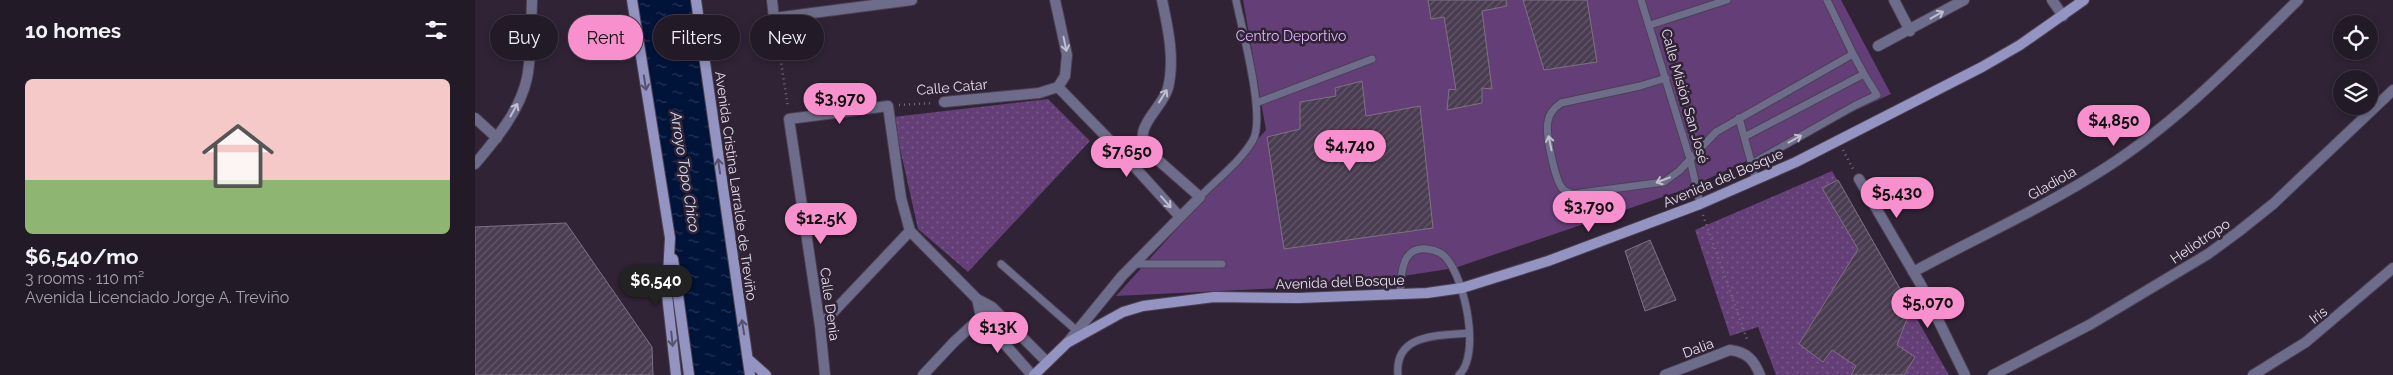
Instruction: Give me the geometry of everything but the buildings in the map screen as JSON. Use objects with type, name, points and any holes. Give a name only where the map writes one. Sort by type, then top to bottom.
[{"type":"street","points":[[475,164],[497,138],[516,107],[527,80],[531,50],[532,0]]},
{"type":"street","points":[[632,0],[670,238],[689,373]]},
{"type":"street","name":"Avenida Cristina Larralde de Treviño","points":[[696,0],[750,375]]},
{"type":"street","points":[[772,0],[774,15]]},
{"type":"street","points":[[798,15],[912,0]]},
{"type":"street","points":[[1055,0],[1067,55],[1065,76],[1058,87],[1179,217]]},
{"type":"street","points":[[1067,343],[1132,264],[1200,196],[1145,147],[1143,139],[1144,126],[1168,90],[1171,57],[1162,0]]},
{"type":"street","points":[[1894,0],[1910,30]]},
{"type":"street","points":[[1878,46],[1964,0]]},
{"type":"street","points":[[2052,0],[2063,16]]},
{"type":"street","name":"Avenida del Bosque","points":[[1033,375],[1067,343],[1123,312],[1143,306],[1182,300],[1238,296],[1291,298],[1400,294],[1462,288],[1548,261],[1700,204],[1756,180],[1837,141],[1982,67],[2063,16],[2082,0]]},
{"type":"street","name":"Gladiola","points":[[1913,272],[2049,202],[2108,167],[2156,132],[2201,94],[2299,0]]},
{"type":"street","name":"Calle Catar","points":[[945,102],[1039,93],[1058,87]]},
{"type":"street","name":"Heliotropo","points":[[1993,375],[2091,324],[2208,254],[2273,204],[2393,90]]},
{"type":"street","points":[[789,119],[888,106],[901,198],[910,231],[977,299],[992,307],[1046,361]]},
{"type":"street","points":[[475,118],[497,138]]},
{"type":"street","name":"Calle Denia","points":[[789,119],[820,326],[825,375]]},
{"type":"street","points":[[1859,179],[1913,272],[1965,375]]},
{"type":"street","points":[[820,326],[910,231]]},
{"type":"street","points":[[670,238],[667,295],[676,375]]},
{"type":"street","name":"Iris","points":[[2253,375],[2305,342],[2393,268]]},
{"type":"street","points":[[977,299],[981,318],[1033,375]]},
{"type":"street","points":[[923,375],[953,342],[992,307]]},
{"type":"street","name":"Dalia","points":[[1665,375],[1730,350],[1741,352],[1750,357],[1758,371]]},
{"type":"street","points":[[748,359],[767,375]]},
{"type":"lane","points":[[1200,196],[1253,140],[1258,119],[1236,0]]},
{"type":"lane","name":"Calle Misión San José","points":[[1641,0],[1690,159],[1700,204]]},
{"type":"lane","points":[[1650,25],[1727,0]]},
{"type":"lane","points":[[1753,163],[1877,95],[1853,54],[1827,0]]},
{"type":"lane","points":[[1666,78],[1640,86],[1561,103],[1553,109],[1548,119],[1547,129],[1557,179],[1563,190],[1573,194],[1664,182],[1679,171],[1716,132],[1853,54]]},
{"type":"lane","points":[[1256,103],[1373,59]]},
{"type":"lane","points":[[1746,136],[1864,74]]},
{"type":"lane","points":[[1739,118],[1746,136],[1756,180]]},
{"type":"lane","points":[[1400,294],[1401,269],[1409,253],[1421,248],[1436,250],[1447,259],[1462,288],[1469,333],[1470,352],[1467,365],[1459,375]]},
{"type":"lane","points":[[1001,264],[1077,331]]},
{"type":"lane","points":[[1132,264],[1222,264]]},
{"type":"lane","points":[[1398,375],[1399,358],[1412,342],[1421,338],[1469,333]]},
{"type":"path","points":[[781,60],[789,119]]},
{"type":"path","name":"Calle Catar","points":[[888,106],[945,102]]},
{"type":"path","points":[[1837,141],[1859,179]]},
{"type":"path","points":[[1700,204],[1758,371]]},
{"type":"green space","name":"Centro Deportivo","points":[[1243,0],[1841,0],[1891,94],[1686,189],[1455,268],[1345,285],[1116,296],[1266,130]]},
{"type":"green space","points":[[1048,99],[1090,141],[968,272],[918,229],[893,117]]},
{"type":"green space","points":[[1832,171],[1949,375],[1776,375],[1758,327],[1730,336],[1695,230]]},
{"type":"water","name":"Arroyo Topo Chico","points":[[632,0],[696,0],[698,15],[653,15],[653,60],[704,60],[747,375],[690,375],[641,60],[643,60],[643,15],[634,15]]}]
